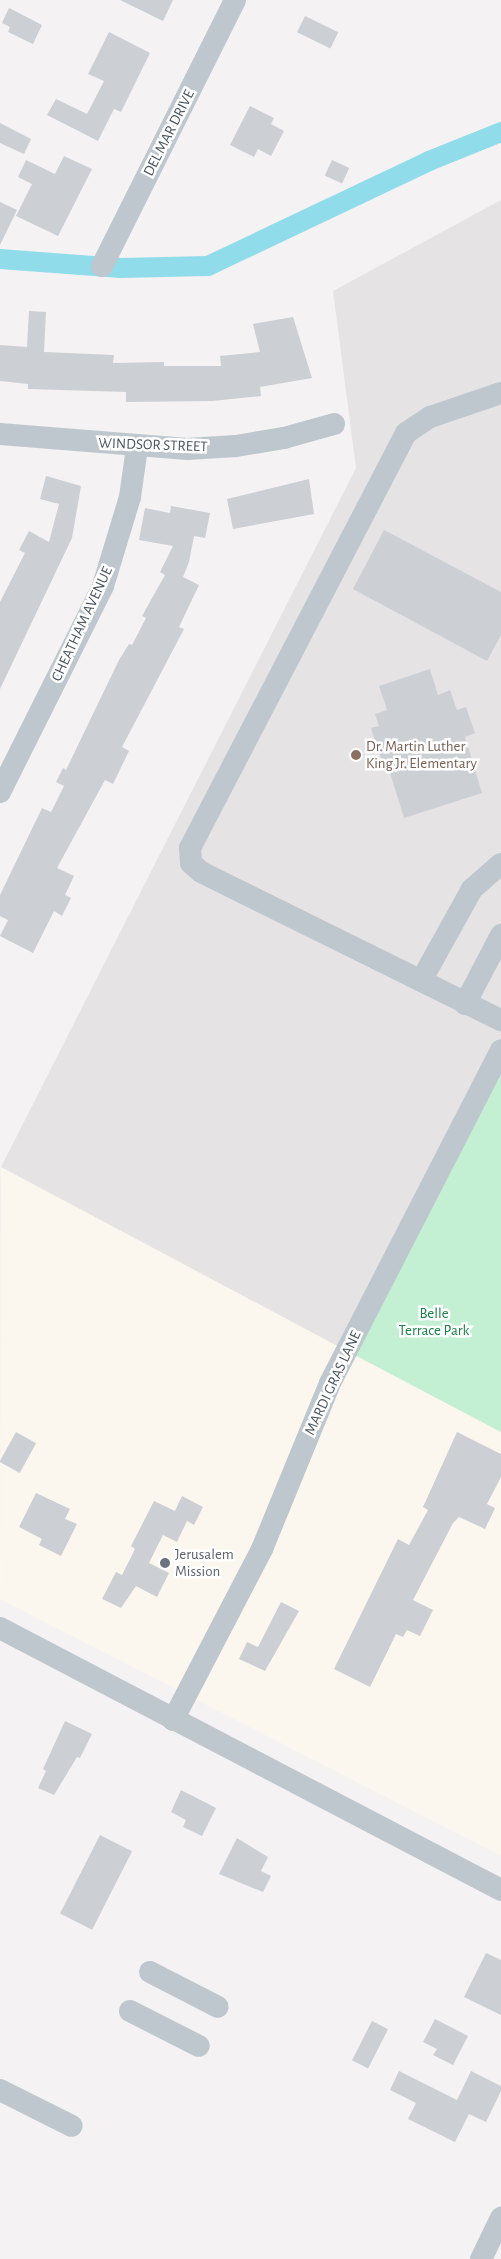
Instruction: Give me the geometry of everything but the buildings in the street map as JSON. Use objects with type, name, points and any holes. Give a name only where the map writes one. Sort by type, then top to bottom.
[{"type":"street","name":"DEL MAR DRIVE","points":[[102,266],[235,0]]},
{"type":"street","points":[[501,393],[430,417],[406,433],[190,848],[190,863],[201,872],[465,1004],[501,1020]]},
{"type":"street","name":"WINDSOR STREET","points":[[0,434],[138,447],[236,446],[284,438],[334,424]]},
{"type":"street","name":"CHEATHAM AVENUE","points":[[0,792],[103,586],[124,522],[138,447]]},
{"type":"street","points":[[421,981],[472,889],[501,864]]},
{"type":"street","points":[[465,1004],[501,935]]},
{"type":"street","name":"MARDI GRAS LANE","points":[[173,1720],[262,1549],[330,1383],[501,1050]]},
{"type":"street","points":[[0,1628],[501,1890]]},
{"type":"street","points":[[150,1972],[218,2007]]},
{"type":"street","points":[[130,2011],[199,2046]]},
{"type":"street","points":[[0,2090],[72,2126]]},
{"type":"street","points":[[481,2259],[501,2218]]},
{"type":"shaded area","name":"Dr. Martin Luther King Jr. Elementary","points":[[501,200],[501,1043],[345,1350],[1,1167],[356,468],[333,291]]},
{"type":"shaded area","points":[[1,1167],[501,1432],[501,1856],[0,1599]]},
{"type":"green space","name":"Belle Terrace Park","points":[[501,1043],[501,1432],[345,1350]]},
{"type":"waterway","points":[[0,259],[121,268],[208,266],[429,161],[501,132]]},
{"type":"place","name":"Dr. Martin Luther King Jr. Elementary","points":[[356,755]]},
{"type":"place","name":"Jerusalem Mission","points":[[165,1563]]}]
